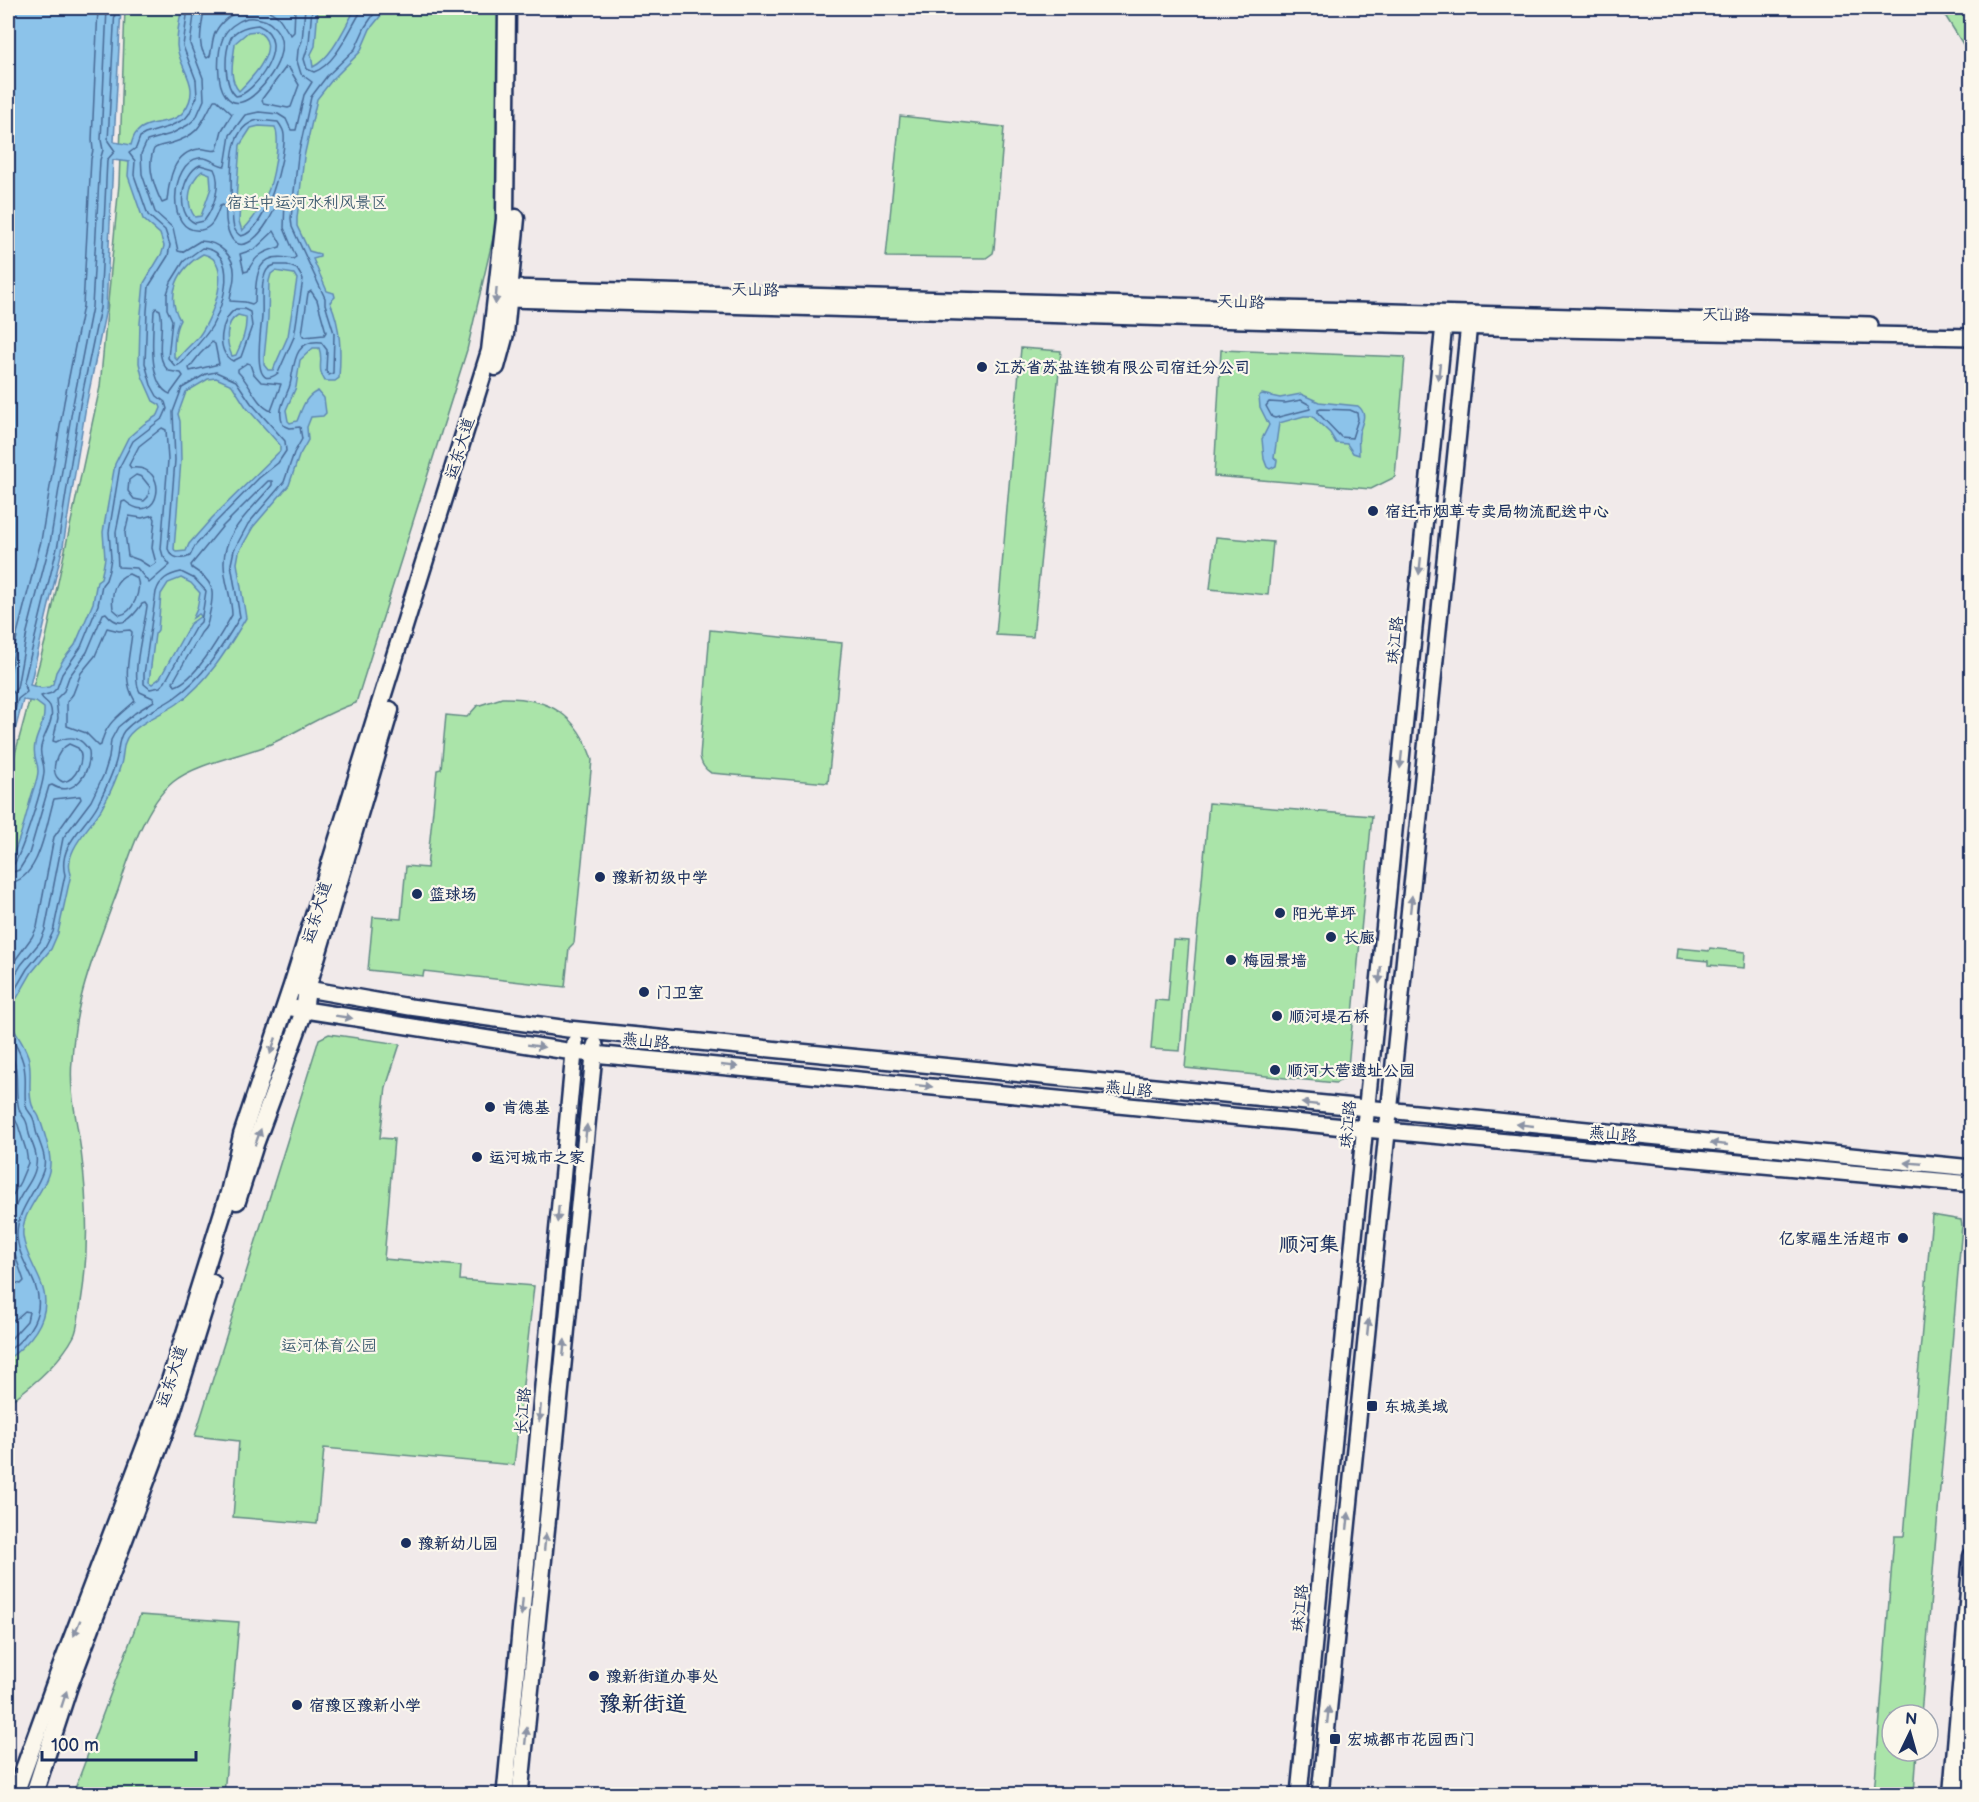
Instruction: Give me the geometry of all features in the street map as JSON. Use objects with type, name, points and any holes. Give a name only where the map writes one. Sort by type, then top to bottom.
[{"type":"main road","name":"运东大道","points":[[34,1794],[69,1686],[172,1412],[255,1144],[304,1011],[300,988],[490,351],[505,219],[507,8]]},
{"type":"main road","name":"运东大道","points":[[15,1794],[170,1381],[229,1193],[242,1135],[286,1008],[300,988],[370,778],[502,348],[510,293],[516,220],[518,8]]},
{"type":"main road","points":[[1952,1794],[1971,1556]]},
{"type":"main road","points":[[1967,1794],[1971,1731]]},
{"type":"street","name":"天山路","points":[[510,293],[1444,319],[1971,337]]},
{"type":"street","name":"珠江路","points":[[1299,1794],[1444,319]]},
{"type":"street","name":"天山路","points":[[1469,320],[1971,327]]},
{"type":"street","points":[[1320,1794],[1389,1131],[1469,320]]},
{"type":"street","name":"燕山路","points":[[300,988],[410,1007],[576,1030],[1971,1168]]},
{"type":"street","name":"燕山路","points":[[286,1008],[573,1052],[1365,1129],[1971,1184]]},
{"type":"street","name":"长江路","points":[[505,1794],[576,1030]]},
{"type":"street","points":[[520,1794],[597,1032]]},
{"type":"green space","name":"宿迁中运河水利风景区","points":[[125,8],[499,8],[496,225],[467,350],[356,703],[266,746],[205,765],[182,776],[163,792],[139,832],[89,970],[79,1006],[74,1037],[71,1072],[86,1210],[85,1270],[76,1330],[68,1346],[53,1365],[8,1403],[8,780],[46,638],[100,387],[119,184]]},
{"type":"green space","points":[[1916,8],[1971,8],[1971,57],[1943,12]]},
{"type":"green space","points":[[900,116],[1004,127],[994,249],[993,253],[986,258],[886,257]]},
{"type":"green space","points":[[1021,348],[1061,351],[1033,637],[996,635]]},
{"type":"green space","points":[[1221,350],[1405,357],[1395,477],[1371,489],[1214,476]]},
{"type":"green space","points":[[1216,537],[1273,542],[1268,595],[1210,589]]},
{"type":"green space","points":[[710,630],[842,643],[828,783],[711,773],[705,768],[700,756]]},
{"type":"green space","points":[[502,698],[534,701],[559,712],[579,731],[592,760],[574,943],[569,948],[565,987],[424,971],[423,976],[368,970],[373,917],[401,919],[406,866],[427,868],[437,770],[441,769],[446,715],[467,717],[477,706]]},
{"type":"green space","points":[[1209,803],[1372,816],[1347,1077],[1336,1083],[1185,1068]]},
{"type":"green space","points":[[1173,940],[1189,941],[1180,1051],[1151,1049],[1155,1000],[1168,1001]]},
{"type":"green space","points":[[1678,948],[1709,951],[1710,948],[1745,952],[1744,968],[1708,965],[1708,961],[1677,958]]},
{"type":"green space","name":"运河体育公园","points":[[329,1034],[400,1044],[386,1087],[380,1138],[394,1139],[384,1259],[461,1266],[460,1280],[534,1286],[514,1465],[324,1448],[317,1524],[233,1517],[239,1441],[195,1436],[319,1039]]},
{"type":"green space","points":[[1932,1215],[1961,1220],[1962,1225],[1922,1703],[1881,1703],[1894,1536],[1904,1536]]},
{"type":"green space","points":[[140,1615],[239,1622],[224,1794],[73,1794]]},
{"type":"green space","points":[[1880,1717],[1880,1763],[1916,1763],[1914,1794],[1874,1794]]},
{"type":"water","points":[[8,8],[121,8],[114,142],[131,145],[135,135],[142,128],[174,119],[184,111],[189,102],[190,85],[178,54],[177,45],[182,8],[318,8],[315,46],[311,54],[313,67],[327,56],[356,8],[387,8],[370,29],[360,52],[317,99],[304,157],[297,226],[309,251],[320,254],[320,257],[313,259],[327,291],[334,293],[335,297],[330,302],[339,339],[339,378],[335,381],[325,381],[320,368],[319,348],[313,348],[300,360],[296,387],[286,410],[290,423],[297,421],[307,400],[318,391],[324,398],[326,413],[323,416],[311,417],[307,427],[308,440],[299,456],[289,485],[253,527],[239,552],[237,563],[246,618],[224,653],[198,686],[177,704],[141,725],[127,737],[111,791],[71,856],[69,865],[71,874],[58,933],[51,949],[13,1001],[12,1025],[28,1056],[31,1099],[49,1149],[50,1160],[46,1180],[23,1226],[26,1249],[44,1295],[43,1316],[25,1344],[8,1359],[8,1309],[14,1299],[13,1295],[8,1294],[8,865],[19,839],[37,777],[38,767],[34,749],[44,708],[36,702],[23,700],[8,757]],"holes":[[[257,31],[265,37],[267,44],[267,53],[258,70],[239,91],[232,74],[235,43],[248,32]],[[275,127],[277,151],[269,190],[264,201],[242,231],[239,221],[240,203],[236,200],[240,145],[251,128]],[[113,160],[129,162],[128,176],[143,219],[160,234],[164,246],[144,283],[139,363],[153,401],[161,408],[158,415],[128,438],[115,464],[103,532],[105,558],[101,578],[97,581],[93,603],[75,645],[56,672],[53,684],[41,688],[30,685],[63,546],[86,406],[106,309]],[[202,171],[210,174],[211,188],[201,216],[195,217],[189,199],[194,180]],[[203,254],[213,259],[218,267],[220,278],[210,317],[199,336],[177,360],[174,357],[174,343],[180,320],[176,311],[174,292],[176,283],[187,267]],[[275,271],[294,274],[297,279],[288,336],[273,370],[268,370],[264,365],[271,274]],[[238,315],[246,317],[242,341],[236,355],[232,356],[228,345],[230,323]],[[216,378],[232,385],[246,407],[280,445],[280,451],[212,518],[189,544],[186,551],[176,552],[174,549],[181,460],[178,414],[186,392],[208,379]],[[181,578],[191,583],[200,593],[193,618],[199,614],[201,616],[190,624],[160,678],[152,684],[149,682],[155,634],[158,630],[161,594],[168,583]]]},
{"type":"water","points":[[1262,394],[1280,398],[1301,394],[1319,402],[1358,406],[1364,416],[1359,434],[1359,455],[1353,453],[1347,444],[1336,443],[1330,433],[1312,416],[1304,416],[1279,423],[1274,458],[1277,460],[1276,466],[1270,469],[1264,459],[1262,439],[1269,425],[1260,407],[1259,396]]},
{"type":"place","name":"江苏省苏盐连锁有限公司宿迁分公司","points":[[982,367]]},
{"type":"place","name":"宿迁市烟草专卖局物流配送中心","points":[[1373,511]]},
{"type":"place","name":"豫新初级中学","points":[[600,877]]},
{"type":"place","name":"篮球场","points":[[417,894]]},
{"type":"place","name":"阳光草坪","points":[[1280,913]]},
{"type":"place","name":"长廊","points":[[1331,937]]},
{"type":"place","name":"梅园景墙","points":[[1231,960]]},
{"type":"place","name":"门卫室","points":[[644,992]]},
{"type":"place","name":"顺河堤石桥","points":[[1277,1016]]},
{"type":"place","name":"顺河大营遗址公园","points":[[1275,1070]]},
{"type":"place","name":"肯德基","points":[[490,1107]]},
{"type":"place","name":"运河城市之家","points":[[477,1157]]},
{"type":"place","name":"亿家福生活超市","points":[[1903,1238]]},
{"type":"place","name":"东城美域","points":[[1372,1406]]},
{"type":"place","name":"豫新幼儿园","points":[[406,1543]]},
{"type":"place","name":"豫新街道办事处","points":[[594,1676]]},
{"type":"place","name":"宿豫区豫新小学","points":[[297,1705]]},
{"type":"place","name":"宏城都市花园西门","points":[[1335,1739]]},
{"type":"district","name":"顺河集","points":[[1309,1244]]},
{"type":"district","name":"豫新街道","points":[[643,1703]]}]
